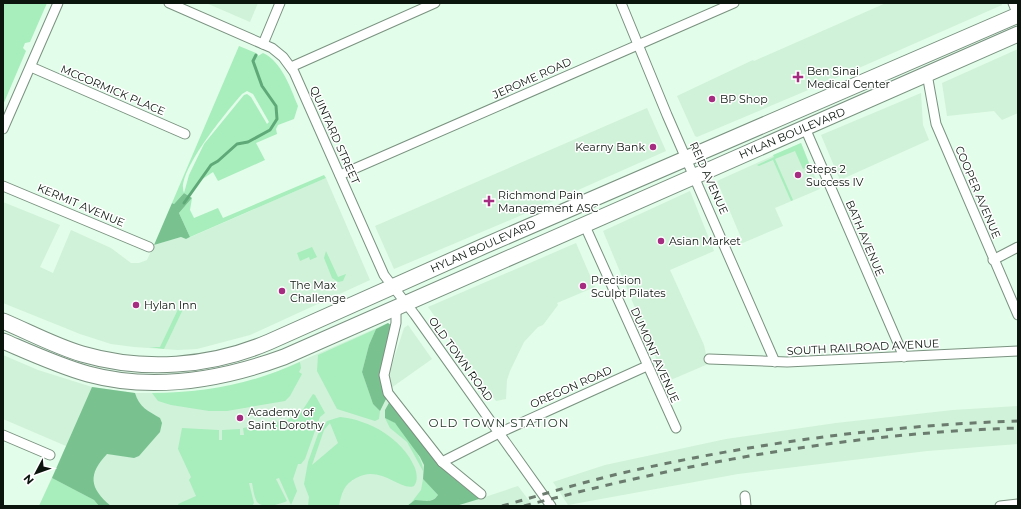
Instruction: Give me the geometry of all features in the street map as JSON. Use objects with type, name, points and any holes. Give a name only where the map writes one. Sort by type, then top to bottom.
[{"type":"main road","name":"HYLAN BOULEVARD","points":[[3,321],[67,349],[96,358],[140,364],[186,364],[212,360],[249,350],[687,157],[1018,15]]},
{"type":"main road","name":"HYLAN BOULEVARD","points":[[3,341],[71,369],[104,378],[140,382],[185,381],[215,377],[255,368],[585,226],[1018,34]]},
{"type":"street","points":[[3,129],[58,3]]},
{"type":"street","name":"QUINTARD STREET","points":[[169,3],[263,44],[279,53],[291,67],[384,275],[392,286]]},
{"type":"street","points":[[263,44],[280,3]]},
{"type":"street","points":[[291,67],[435,3]]},
{"type":"street","name":"REID AVENUE","points":[[621,3],[775,362]]},
{"type":"street","name":"JEROME ROAD","points":[[340,175],[734,3]]},
{"type":"street","points":[[1013,3],[1018,15]]},
{"type":"street","name":"MCCORMICK PLACE","points":[[30,67],[185,134]]},
{"type":"street","name":"COOPER AVENUE","points":[[927,74],[936,124],[993,260],[1018,315]]},
{"type":"street","name":"BATH AVENUE","points":[[804,128],[904,357]]},
{"type":"street","name":"KERMIT AVENUE","points":[[3,186],[149,247]]},
{"type":"street","name":"DUMONT AVENUE","points":[[585,226],[646,366],[676,428]]},
{"type":"street","points":[[993,260],[1018,247]]},
{"type":"street","name":"OLD TOWN ROAD","points":[[392,286],[401,306],[499,433],[551,506]]},
{"type":"street","points":[[401,306],[384,375],[385,384],[393,402],[442,462],[481,494]]},
{"type":"street","name":"SOUTH RAILROAD AVENUE","points":[[709,359],[775,362],[1018,351]]},
{"type":"street","name":"OREGON ROAD","points":[[442,462],[499,433],[646,366]]},
{"type":"street","points":[[3,435],[50,455]]},
{"type":"street","points":[[745,496],[746,506]]},
{"type":"street","points":[[1000,506],[1018,504]]},
{"type":"shaded area","points":[[206,3],[258,3],[250,22]]},
{"type":"shaded area","points":[[886,3],[1001,3],[1002,5],[827,82],[697,137],[695,136],[677,96],[753,60],[754,61]]},
{"type":"shaded area","points":[[1018,49],[1018,113],[1002,120],[994,111],[947,116],[942,83]]},
{"type":"shaded area","points":[[921,93],[923,125],[929,140],[840,180],[821,135]]},
{"type":"shaded area","points":[[647,108],[666,151],[515,218],[394,269],[375,226]]},
{"type":"shaded area","points":[[801,143],[820,189],[775,208],[783,226],[738,245],[742,240],[717,181]]},
{"type":"shaded area","points":[[326,178],[370,280],[250,335],[197,349],[178,350],[134,347],[111,344],[80,334],[3,303],[3,202],[60,225],[40,267],[53,273],[71,230],[111,248],[131,263],[139,263],[147,260],[154,245],[181,237],[186,239]]},
{"type":"shaded area","points":[[690,191],[714,251],[670,270],[704,345],[708,364],[666,382],[603,231]]},
{"type":"shaded area","points":[[576,243],[595,287],[557,303],[558,305],[543,325],[538,327],[524,342],[507,380],[506,399],[496,401],[428,307]]},
{"type":"shaded area","name":"Academy of Saint Dorothy","points":[[388,323],[392,326],[381,366],[381,382],[384,391],[437,462],[452,477],[479,499],[518,486],[533,506],[39,506],[66,446],[3,419],[3,355],[38,370],[92,387],[135,393],[182,393],[223,388],[262,378]]},
{"type":"shaded area","points":[[408,325],[432,359],[391,388],[389,374],[404,328]]},
{"type":"shaded area","points":[[1018,406],[1018,444],[927,451],[738,474],[568,505],[553,482],[605,465],[726,439],[836,423],[953,410]]},
{"type":"green space","points":[[3,3],[47,3],[30,42],[25,43],[23,48],[26,51],[3,105]]},
{"type":"green space","points":[[239,46],[256,53],[258,56],[263,53],[270,57],[285,76],[298,106],[294,119],[278,125],[276,129],[277,134],[256,143],[265,160],[218,181],[213,172],[201,180],[189,196],[184,193],[174,204],[172,203]],"holes":[[[247,91],[253,94],[269,122],[267,124],[251,97],[247,94],[244,95],[204,144],[189,175],[184,193],[183,184],[187,171],[195,157],[205,142],[226,113],[242,94]]]},
{"type":"green space","points":[[801,143],[810,166],[803,169],[795,151],[775,159],[793,200],[791,201],[773,160],[759,166],[757,165],[774,157],[773,155]]},
{"type":"green space","points":[[324,175],[326,178],[190,237],[179,213],[192,198],[190,210],[194,218],[218,208],[223,218]]},
{"type":"green space","points":[[184,193],[192,198],[179,213],[190,237],[186,239],[181,237],[154,245],[172,203],[174,204]]},
{"type":"green space","points":[[312,247],[317,257],[310,260],[309,257],[300,261],[297,253]]},
{"type":"green space","points":[[326,251],[338,277],[346,274],[343,281],[338,282],[332,278],[324,258]]},
{"type":"green space","points":[[181,303],[185,305],[164,349],[149,347],[160,347]]},
{"type":"green space","points":[[388,323],[392,326],[384,353],[381,370],[383,388],[387,397],[380,411],[373,404],[362,372],[369,345],[376,329]]},
{"type":"green space","points":[[376,329],[369,345],[362,372],[373,404],[380,411],[379,419],[375,421],[337,409],[317,371],[318,355]]},
{"type":"green space","points":[[300,362],[301,368],[299,372],[302,374],[290,396],[285,401],[227,411],[209,411],[171,405],[158,401],[152,393],[171,393],[228,386],[282,370]]},
{"type":"green space","points":[[92,387],[135,393],[139,402],[148,411],[160,418],[162,423],[160,432],[139,456],[134,458],[107,454],[101,461],[94,474],[95,487],[98,493],[111,506],[99,506],[94,500],[52,478]]},
{"type":"green space","points":[[313,394],[325,413],[320,417],[305,459],[301,464],[298,464],[293,479],[297,491],[291,505],[279,478],[276,479],[287,501],[279,504],[267,506],[257,502],[252,483],[249,483],[254,503],[252,506],[179,506],[178,504],[196,496],[189,480],[191,477],[178,449],[182,428],[219,430],[219,440],[222,440],[222,430],[240,429],[240,435],[244,435],[243,428],[281,421],[284,431],[288,430],[285,421],[300,414]]},
{"type":"green space","points":[[390,401],[437,462],[452,477],[479,499],[456,506],[407,506],[415,500],[433,500],[438,495],[423,479],[424,465],[420,457],[395,423],[385,418],[385,410]]},
{"type":"green space","points":[[340,417],[363,422],[394,440],[410,458],[415,468],[417,477],[414,486],[409,487],[374,474],[365,475],[352,480],[346,486],[342,493],[339,506],[308,506],[309,497],[304,484],[308,462],[318,434],[327,421]],"holes":[[[330,423],[338,443],[312,465],[324,430]]]},
{"type":"green space","points":[[385,418],[396,424],[404,433],[421,461],[423,471],[407,442],[390,428]]},
{"type":"green space","points":[[52,478],[94,500],[99,506],[39,506]]},
{"type":"green space","points":[[423,479],[438,495],[432,500],[414,501],[411,503],[421,490]]},
{"type":"waterway","points":[[184,203],[211,165],[218,161],[237,144],[248,142],[270,130],[277,119],[276,106],[262,86],[253,61],[256,55]]},
{"type":"railway","points":[[502,506],[622,473],[686,459],[780,443],[828,436],[923,426],[1018,421]]},
{"type":"railway","points":[[524,506],[646,476],[769,453],[893,436],[1018,428]]},
{"type":"place","name":"Ben Sinai Medical Center","points":[[798,77]]},
{"type":"place","name":"BP Shop","points":[[712,99]]},
{"type":"place","name":"Kearny Bank","points":[[653,147]]},
{"type":"place","name":"Steps 2 Success IV","points":[[798,175]]},
{"type":"place","name":"Richmond Pain Management ASC","points":[[489,201]]},
{"type":"place","name":"Asian Market","points":[[661,241]]},
{"type":"place","name":"Precision Sculpt Pilates","points":[[583,286]]},
{"type":"place","name":"The Max Challenge","points":[[282,291]]},
{"type":"place","name":"Hylan Inn","points":[[136,305]]},
{"type":"place","name":"Academy of Saint Dorothy","points":[[240,418]]},
{"type":"district","name":"OLD TOWN STATION","points":[[499,422]]}]
